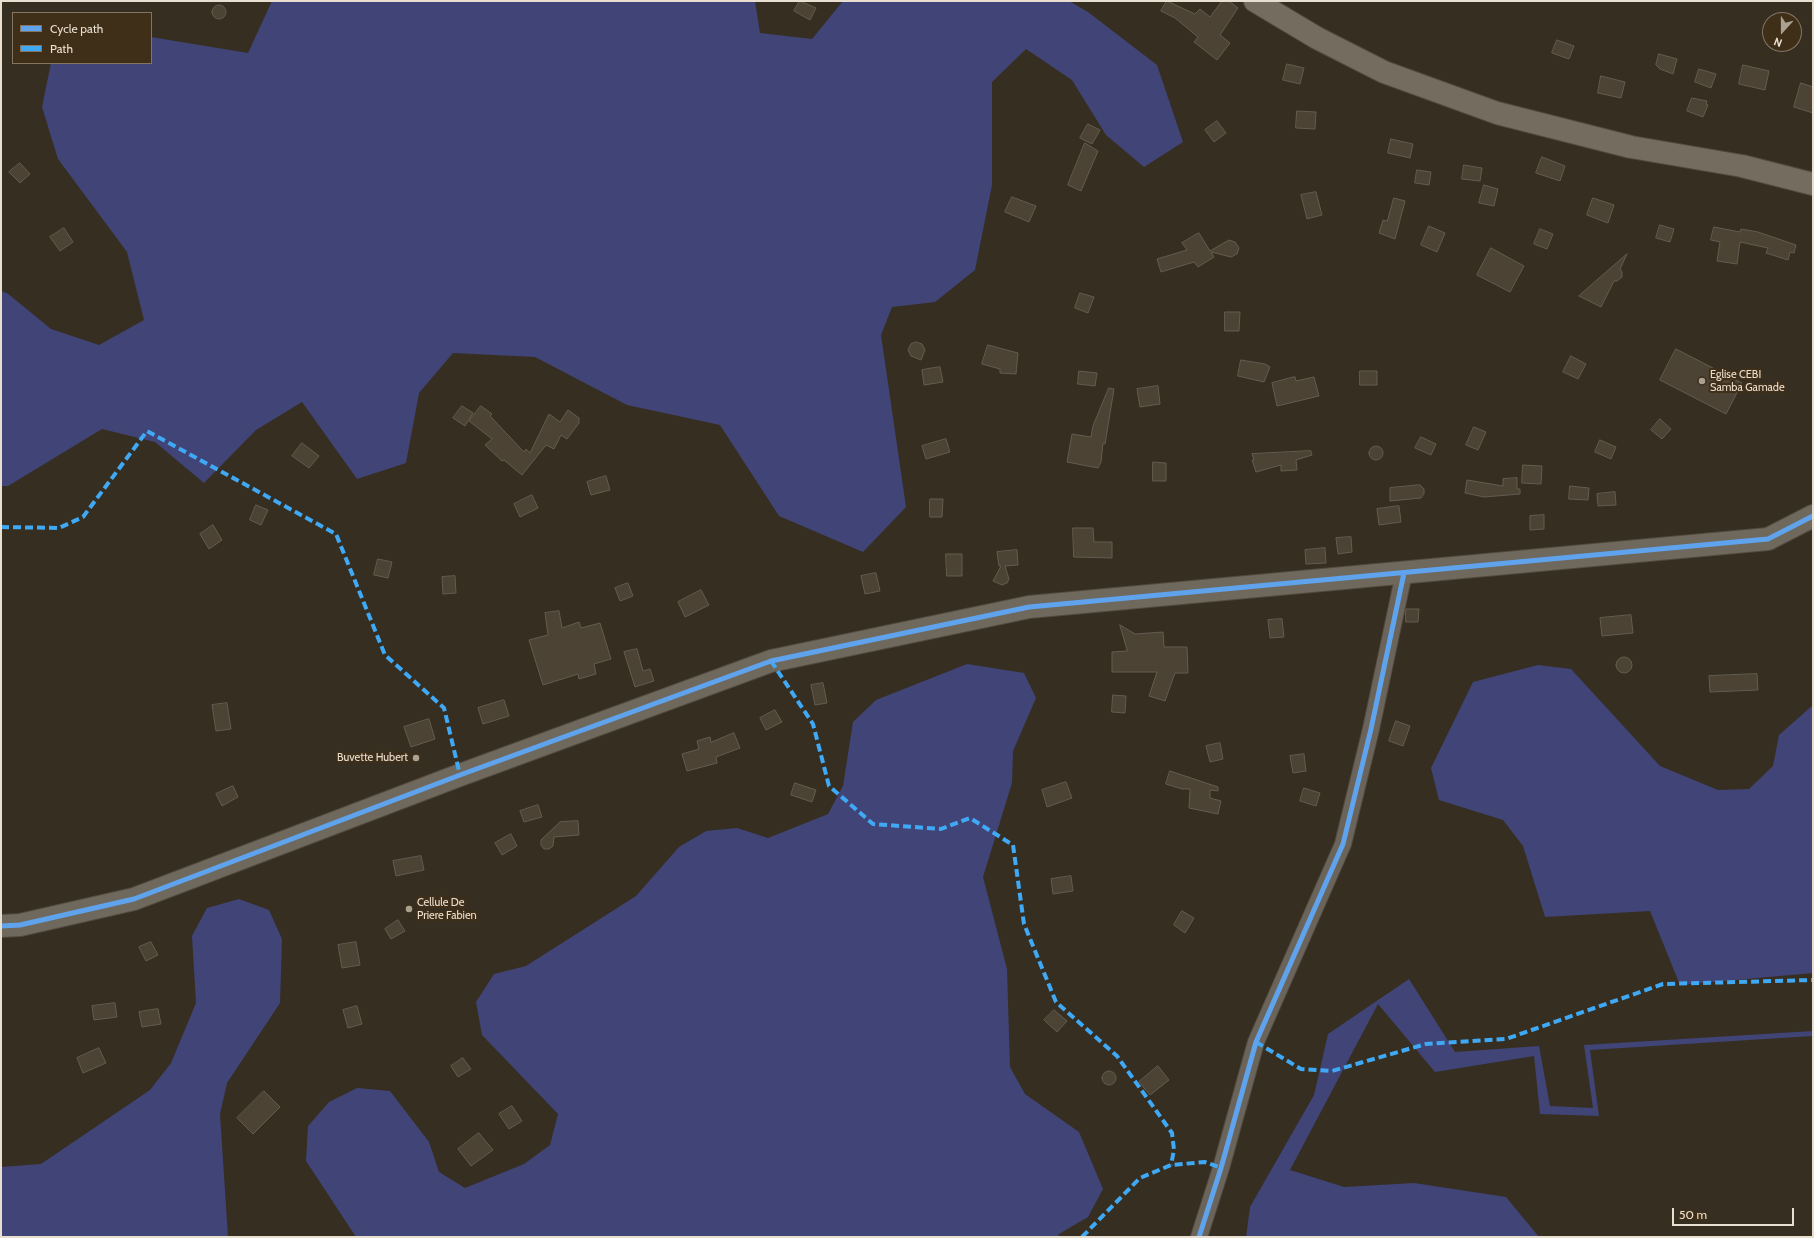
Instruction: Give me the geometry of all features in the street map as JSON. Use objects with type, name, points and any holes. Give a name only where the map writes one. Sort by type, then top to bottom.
[{"type":"main road","points":[[1255,1],[1317,38],[1384,72],[1497,113],[1631,147],[1742,166],[1813,184]]},
{"type":"street","points":[[1,926],[20,925],[134,899],[460,775],[771,661],[1029,607],[1768,539],[1813,516]]},
{"type":"street","points":[[1199,1237],[1221,1168],[1256,1042],[1343,844],[1371,729],[1404,573]]},
{"type":"shaded area","points":[[272,1],[755,1],[760,33],[812,39],[843,1],[1069,1],[1088,12],[1157,65],[1183,142],[1144,167],[1106,135],[1072,80],[1026,49],[992,82],[992,185],[975,270],[935,302],[892,307],[881,335],[906,507],[863,552],[779,516],[720,425],[627,405],[535,357],[453,353],[419,393],[406,463],[357,479],[302,402],[256,430],[204,483],[155,442],[102,429],[8,486],[1,486],[1,291],[7,293],[51,329],[99,345],[144,320],[127,252],[58,159],[42,107],[51,64],[152,64],[152,37],[248,53]]},
{"type":"shaded area","points":[[967,664],[1024,673],[1036,698],[1013,751],[1012,783],[983,877],[1007,969],[1010,1067],[1025,1094],[1079,1132],[1103,1189],[1088,1217],[1059,1234],[1058,1237],[356,1237],[306,1161],[308,1126],[329,1102],[357,1088],[390,1091],[429,1142],[439,1172],[465,1188],[524,1164],[550,1145],[558,1114],[482,1035],[476,1002],[494,974],[526,966],[636,896],[679,847],[706,831],[737,828],[768,838],[828,814],[843,786],[853,722],[876,700]]},
{"type":"shaded area","points":[[1538,665],[1571,669],[1660,766],[1718,790],[1749,789],[1773,766],[1779,735],[1813,705],[1813,973],[1680,985],[1650,911],[1545,917],[1523,846],[1503,820],[1439,800],[1431,768],[1473,682]]},
{"type":"shaded area","points":[[239,899],[269,910],[282,939],[280,1003],[227,1083],[220,1114],[228,1237],[1,1237],[1,1167],[41,1164],[150,1090],[171,1063],[196,1003],[192,936],[207,908]]},
{"type":"shaded area","points":[[1409,979],[1455,1052],[1539,1046],[1550,1106],[1593,1108],[1584,1045],[1813,1031],[1813,1036],[1590,1050],[1599,1116],[1540,1114],[1534,1056],[1435,1072],[1378,1004],[1290,1170],[1344,1187],[1414,1183],[1506,1197],[1539,1237],[1246,1237],[1250,1207],[1314,1095],[1328,1034]]},
{"type":"building","points":[[800,1],[816,8],[810,20],[794,11]]},
{"type":"building","points":[[1167,1],[1195,14],[1200,9],[1210,17],[1222,1],[1229,1],[1238,8],[1220,35],[1230,43],[1217,60],[1194,42],[1198,37],[1175,18],[1161,11]]},
{"type":"building","points":[[219,5],[224,7],[226,12],[224,17],[219,19],[214,17],[212,12],[214,7]]},
{"type":"building","points":[[1557,40],[1574,46],[1569,59],[1552,53]]},
{"type":"building","points":[[1659,54],[1677,59],[1673,74],[1660,69],[1656,65]]},
{"type":"building","points":[[1287,64],[1304,68],[1300,84],[1283,80]]},
{"type":"building","points":[[1743,65],[1769,71],[1765,90],[1739,84]]},
{"type":"building","points":[[1699,69],[1716,74],[1711,88],[1695,82]]},
{"type":"building","points":[[1601,76],[1625,82],[1621,98],[1598,93]]},
{"type":"building","points":[[1801,83],[1813,87],[1813,113],[1794,107]]},
{"type":"building","points":[[1692,98],[1707,101],[1706,104],[1708,105],[1703,117],[1687,111]]},
{"type":"building","points":[[1297,111],[1316,112],[1315,129],[1296,128]]},
{"type":"building","points":[[1217,121],[1226,133],[1214,142],[1205,130]]},
{"type":"building","points":[[1088,124],[1100,130],[1092,144],[1080,138]]},
{"type":"building","points":[[1391,139],[1413,144],[1410,158],[1388,153]]},
{"type":"building","points":[[1085,143],[1098,151],[1081,191],[1068,185]]},
{"type":"building","points":[[1542,157],[1565,166],[1560,181],[1536,173]]},
{"type":"building","points":[[20,163],[30,174],[20,183],[9,172]]},
{"type":"building","points":[[1464,165],[1482,168],[1480,181],[1462,179]]},
{"type":"building","points":[[1417,170],[1431,172],[1429,185],[1415,183]]},
{"type":"building","points":[[1484,185],[1498,189],[1494,206],[1479,203]]},
{"type":"building","points":[[1316,192],[1322,215],[1307,219],[1301,195]]},
{"type":"building","points":[[1012,197],[1036,206],[1029,222],[1005,212]]},
{"type":"building","points":[[1394,198],[1405,201],[1395,239],[1379,233],[1383,220],[1387,221]]},
{"type":"building","points":[[1593,198],[1614,205],[1608,223],[1587,215]]},
{"type":"building","points":[[1660,225],[1674,229],[1670,242],[1656,238]]},
{"type":"building","points":[[1429,226],[1445,233],[1437,252],[1421,245]]},
{"type":"building","points":[[1714,227],[1740,232],[1741,229],[1758,232],[1796,245],[1794,253],[1790,252],[1788,260],[1766,253],[1768,248],[1740,242],[1737,264],[1717,261],[1720,242],[1711,240]]},
{"type":"building","points":[[64,228],[73,242],[60,251],[50,237]]},
{"type":"building","points":[[1540,229],[1553,234],[1547,249],[1534,244]]},
{"type":"building","points":[[1199,233],[1210,251],[1229,240],[1235,242],[1239,248],[1237,254],[1231,257],[1211,252],[1214,257],[1198,267],[1194,262],[1161,272],[1157,259],[1187,250],[1182,243]]},
{"type":"building","points":[[1491,248],[1524,266],[1510,292],[1477,275]]},
{"type":"building","points":[[1627,254],[1620,269],[1622,272],[1622,277],[1617,281],[1614,281],[1601,307],[1579,296]]},
{"type":"building","points":[[1080,293],[1094,297],[1088,313],[1075,308]]},
{"type":"building","points":[[1225,312],[1240,312],[1239,331],[1225,331]]},
{"type":"building","points":[[916,342],[922,344],[925,350],[921,360],[911,356],[908,350],[911,344]]},
{"type":"building","points":[[988,345],[1018,353],[1016,374],[1000,373],[1000,369],[982,364]]},
{"type":"building","points":[[1676,349],[1742,383],[1726,414],[1660,380]]},
{"type":"building","points":[[1571,356],[1586,364],[1578,379],[1563,372]]},
{"type":"building","points":[[1241,360],[1265,364],[1270,367],[1264,382],[1238,376]]},
{"type":"building","points":[[940,367],[943,382],[924,385],[922,370]]},
{"type":"building","points":[[1079,371],[1097,373],[1095,386],[1078,384]]},
{"type":"building","points":[[1360,371],[1377,371],[1377,385],[1360,385]]},
{"type":"building","points":[[1295,377],[1296,381],[1314,377],[1319,396],[1277,406],[1272,383]]},
{"type":"building","points":[[1158,386],[1160,404],[1140,407],[1137,389]]},
{"type":"building","points":[[1109,388],[1114,389],[1105,444],[1103,443],[1101,462],[1098,468],[1067,462],[1072,434],[1091,437],[1093,426]]},
{"type":"building","points":[[462,406],[473,413],[465,426],[453,418]]},
{"type":"building","points":[[481,406],[492,414],[490,416],[524,452],[526,449],[530,453],[549,414],[560,422],[568,410],[579,418],[579,423],[567,439],[561,435],[554,449],[546,445],[522,475],[504,460],[502,461],[485,445],[492,439],[469,421]]},
{"type":"building","points":[[1660,419],[1671,429],[1662,439],[1651,430]]},
{"type":"building","points":[[1474,427],[1486,432],[1478,450],[1466,445]]},
{"type":"building","points":[[1421,437],[1436,444],[1431,455],[1415,448]]},
{"type":"building","points":[[946,439],[950,452],[926,459],[922,446]]},
{"type":"building","points":[[1600,440],[1616,447],[1611,459],[1595,452]]},
{"type":"building","points":[[302,443],[319,456],[309,468],[292,456]]},
{"type":"building","points":[[1376,446],[1381,448],[1383,453],[1381,458],[1376,460],[1371,458],[1369,453],[1371,448]]},
{"type":"building","points":[[1311,451],[1312,455],[1296,460],[1297,470],[1281,471],[1281,465],[1256,472],[1252,460],[1254,460],[1252,454]]},
{"type":"building","points":[[1153,462],[1166,463],[1166,481],[1153,481]]},
{"type":"building","points":[[1523,465],[1542,466],[1541,484],[1522,483]]},
{"type":"building","points":[[606,476],[610,490],[591,495],[587,482]]},
{"type":"building","points":[[1517,478],[1517,489],[1520,489],[1520,494],[1484,497],[1465,493],[1467,480],[1503,486],[1503,479]]},
{"type":"building","points":[[1420,485],[1424,489],[1424,494],[1421,498],[1390,501],[1390,488]]},
{"type":"building","points":[[1570,486],[1589,488],[1588,500],[1569,499]]},
{"type":"building","points":[[1615,492],[1616,505],[1598,506],[1597,494]]},
{"type":"building","points":[[532,495],[538,508],[520,517],[514,504]]},
{"type":"building","points":[[930,499],[943,499],[942,517],[930,517]]},
{"type":"building","points":[[256,505],[268,510],[261,525],[250,520]]},
{"type":"building","points":[[1399,506],[1401,522],[1379,525],[1377,509]]},
{"type":"building","points":[[1544,515],[1544,529],[1530,530],[1530,516]]},
{"type":"building","points":[[213,525],[222,540],[209,549],[200,534]]},
{"type":"building","points":[[1073,528],[1093,528],[1094,542],[1112,542],[1112,558],[1074,557]]},
{"type":"building","points":[[1351,537],[1352,552],[1338,554],[1336,538]]},
{"type":"building","points":[[1325,548],[1326,563],[1306,564],[1305,550]]},
{"type":"building","points":[[1017,550],[1018,565],[1005,566],[1009,579],[1007,583],[1002,585],[993,581],[1001,566],[999,566],[997,552]]},
{"type":"building","points":[[946,554],[962,554],[962,576],[947,576]]},
{"type":"building","points":[[378,559],[392,562],[388,578],[374,575]]},
{"type":"building","points":[[876,573],[880,591],[865,594],[861,576]]},
{"type":"building","points":[[455,576],[456,593],[443,594],[442,577]]},
{"type":"building","points":[[628,583],[633,596],[620,601],[615,588]]},
{"type":"building","points":[[701,590],[709,605],[685,617],[678,602]]},
{"type":"building","points":[[1406,609],[1419,609],[1418,622],[1406,622]]},
{"type":"building","points":[[559,611],[562,628],[579,622],[581,628],[600,623],[611,659],[594,664],[596,674],[579,679],[578,674],[543,685],[529,640],[548,635],[545,613]]},
{"type":"building","points":[[1631,615],[1633,633],[1602,636],[1600,618]]},
{"type":"building","points":[[1282,619],[1284,637],[1270,638],[1268,620]]},
{"type":"building","points":[[1120,625],[1135,634],[1163,632],[1164,647],[1187,647],[1188,673],[1175,673],[1165,701],[1149,696],[1157,672],[1112,672],[1112,652],[1127,651]]},
{"type":"building","points":[[637,649],[643,671],[650,669],[654,681],[635,687],[624,652]]},
{"type":"building","points":[[1624,657],[1631,662],[1632,665],[1627,672],[1624,673],[1617,668],[1616,665],[1621,658]]},
{"type":"building","points":[[1757,674],[1758,690],[1710,692],[1709,676]]},
{"type":"building","points":[[823,683],[827,703],[815,705],[811,685]]},
{"type":"building","points":[[1113,695],[1126,696],[1125,713],[1112,712]]},
{"type":"building","points":[[504,700],[509,716],[483,724],[478,708]]},
{"type":"building","points":[[227,703],[231,729],[216,731],[212,705]]},
{"type":"building","points":[[775,710],[782,722],[766,730],[760,718]]},
{"type":"building","points":[[429,719],[435,739],[411,747],[404,727]]},
{"type":"building","points":[[1396,721],[1410,726],[1403,746],[1389,741]]},
{"type":"building","points":[[734,733],[740,748],[716,757],[717,763],[687,771],[682,754],[699,749],[697,741],[710,737],[711,742]]},
{"type":"building","points":[[1220,743],[1223,759],[1210,762],[1206,746]]},
{"type":"building","points":[[1304,754],[1306,771],[1293,773],[1290,756]]},
{"type":"building","points":[[1170,771],[1218,787],[1218,791],[1210,790],[1210,798],[1221,801],[1218,814],[1189,808],[1190,789],[1182,789],[1166,784]]},
{"type":"building","points":[[1066,782],[1072,798],[1047,807],[1042,790]]},
{"type":"building","points":[[795,783],[816,790],[812,802],[791,795]]},
{"type":"building","points":[[233,786],[238,797],[222,806],[216,794]]},
{"type":"building","points":[[1304,788],[1320,793],[1316,806],[1300,801]]},
{"type":"building","points":[[538,805],[542,817],[524,822],[520,811]]},
{"type":"building","points":[[578,821],[579,835],[554,837],[553,846],[549,849],[544,849],[541,845],[541,840],[560,822]]},
{"type":"building","points":[[511,834],[517,846],[502,855],[495,843]]},
{"type":"building","points":[[421,856],[424,870],[396,876],[393,861]]},
{"type":"building","points":[[1071,876],[1073,891],[1053,894],[1051,879]]},
{"type":"building","points":[[1182,911],[1194,918],[1185,933],[1174,925]]},
{"type":"building","points":[[398,920],[405,931],[391,939],[385,929]]},
{"type":"building","points":[[151,942],[158,955],[146,961],[139,947]]},
{"type":"building","points":[[356,942],[360,965],[342,968],[338,945]]},
{"type":"building","points":[[115,1003],[117,1017],[94,1020],[92,1006]]},
{"type":"building","points":[[357,1006],[362,1024],[348,1028],[343,1010]]},
{"type":"building","points":[[158,1009],[161,1024],[142,1027],[139,1012]]},
{"type":"building","points":[[1054,1010],[1067,1021],[1057,1032],[1044,1020]]},
{"type":"building","points":[[99,1048],[106,1063],[83,1073],[77,1058]]},
{"type":"building","points":[[463,1058],[471,1069],[458,1077],[451,1066]]},
{"type":"building","points":[[1158,1066],[1169,1080],[1150,1095],[1139,1082]]},
{"type":"building","points":[[1106,1071],[1112,1071],[1116,1075],[1116,1081],[1112,1085],[1106,1085],[1102,1081],[1102,1075]]},
{"type":"building","points":[[264,1091],[280,1107],[253,1134],[237,1118]]},
{"type":"building","points":[[512,1106],[522,1121],[509,1129],[499,1114]]},
{"type":"building","points":[[479,1133],[493,1150],[471,1166],[458,1149]]},
{"type":"marked path","points":[[1,527],[59,528],[83,517],[147,431],[336,534],[385,655],[444,708],[460,775]]},
{"type":"marked path","points":[[771,661],[813,724],[829,786],[873,824],[941,829],[970,818],[1013,845],[1024,924],[1056,1002],[1117,1056],[1172,1133],[1174,1150],[1171,1165]]},
{"type":"marked path","points":[[1256,1042],[1301,1069],[1332,1071],[1426,1044],[1506,1039],[1663,984],[1813,980]]},
{"type":"marked path","points":[[1082,1237],[1140,1178],[1171,1165],[1205,1162],[1221,1168]]},
{"type":"cycle path","points":[[1,926],[20,925],[134,899],[460,775],[771,661],[1029,607],[1768,539],[1813,516]]},
{"type":"cycle path","points":[[1199,1237],[1221,1168],[1256,1042],[1343,844],[1371,729],[1404,573]]},
{"type":"place","name":"Eglise CEBI Samba Gamade","points":[[1702,381]]},
{"type":"place","name":"Buvette Hubert","points":[[416,758]]},
{"type":"place","name":"Cellule De Priere Fabien","points":[[409,909]]}]
